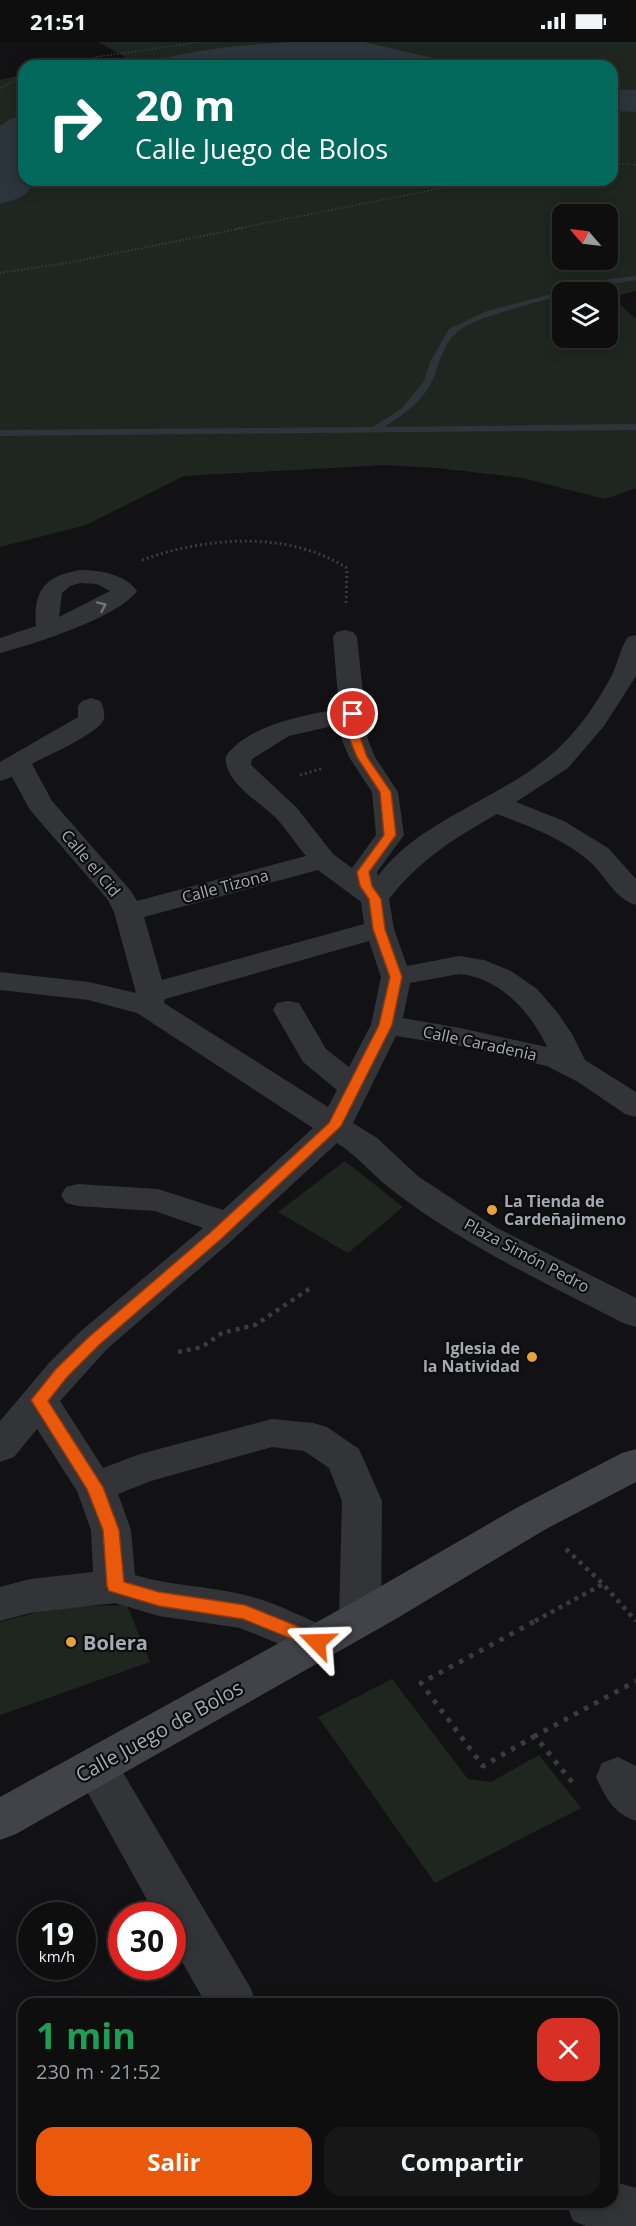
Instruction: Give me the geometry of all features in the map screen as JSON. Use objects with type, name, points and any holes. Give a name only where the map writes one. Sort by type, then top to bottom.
[{"type":"street","points":[[0,646],[48,628],[112,601],[125,591],[120,586],[100,578],[81,576],[69,579],[54,587],[47,603],[48,628]]},
{"type":"street","points":[[0,1447],[62,1373],[94,1340],[335,1126],[386,1025],[396,977],[379,929],[375,899],[366,886],[363,872],[390,835],[385,792],[362,757],[355,740],[345,637]]},
{"type":"street","points":[[375,899],[387,880],[413,856],[456,825],[496,804],[552,768],[591,727],[631,665],[636,642]]},
{"type":"street","points":[[9,768],[42,747],[80,728],[91,719],[91,706]]},
{"type":"street","points":[[353,714],[288,726],[261,739],[239,756],[238,765],[242,773],[259,786],[286,814],[322,860],[375,899]]},
{"type":"street","name":"Calle el Cid","points":[[9,768],[121,897],[128,912],[150,999]]},
{"type":"street","points":[[496,804],[554,827],[598,854],[636,896]]},
{"type":"street","name":"Calle Tizona","points":[[128,912],[322,860]]},
{"type":"street","points":[[0,981],[150,999],[379,929]]},
{"type":"street","name":"Calle Caradenia","points":[[396,977],[456,964],[471,965],[498,977],[521,992],[537,1007],[554,1028],[572,1067]]},
{"type":"street","points":[[150,999],[335,1126]]},
{"type":"street","points":[[288,1010],[314,1055],[354,1088]]},
{"type":"street","name":"Calle Caradenia","points":[[386,1025],[460,1037],[557,1059],[632,1104]]},
{"type":"street","name":"Plaza Simón Pedro","points":[[335,1126],[365,1146],[407,1185],[485,1236],[636,1314]]},
{"type":"street","points":[[78,1194],[158,1200],[227,1224]]},
{"type":"street","points":[[39,1400],[95,1487],[111,1530],[116,1586]]},
{"type":"street","points":[[95,1487],[140,1469],[272,1433],[313,1437],[345,1459],[362,1501],[360,1618]]},
{"type":"street","name":"Calle Juego de Bolos","points":[[0,1820],[96,1768],[532,1518],[636,1464]]},
{"type":"street","points":[[0,1604],[30,1596],[116,1586],[159,1599],[245,1612],[317,1642]]},
{"type":"street","points":[[96,1768],[230,1998]]},
{"type":"street","points":[[614,2208],[636,2214]]},
{"type":"path","points":[[87,60],[198,42]]},
{"type":"path","points":[[0,88],[18,80]]},
{"type":"path","points":[[618,164],[636,165]]},
{"type":"path","points":[[0,273],[67,263],[453,186]]},
{"type":"path","points":[[100,578],[157,554],[192,546],[227,542],[278,544],[298,548],[324,555],[347,568],[345,637]]},
{"type":"path","points":[[259,786],[362,757]]},
{"type":"path","points":[[178,1352],[208,1344],[222,1333],[255,1325],[312,1287]]},
{"type":"path","points":[[532,1518],[603,1584],[636,1621]]},
{"type":"path","points":[[603,1584],[421,1683],[483,1766],[636,1681]]},
{"type":"path","points":[[536,1736],[578,1790],[627,1789]]},
{"type":"shaded area","points":[[98,42],[636,42],[636,291],[618,296],[618,282],[552,282],[552,348],[618,348],[618,302],[636,319],[636,488],[605,499],[522,478],[438,468],[385,465],[184,476],[86,525],[0,547],[0,80],[18,76],[18,186],[618,186],[618,60],[107,60],[125,57]]},
{"type":"shaded area","points":[[345,1161],[403,1207],[348,1253],[278,1212]]},
{"type":"shaded area","name":"Bolera","points":[[127,1605],[150,1662],[0,1715],[0,1622],[57,1607]]},
{"type":"shaded area","points":[[392,1679],[468,1779],[491,1782],[539,1755],[581,1808],[435,1883],[318,1717]]},
{"type":"waterway","points":[[215,60],[247,55],[353,50],[395,60]]},
{"type":"waterway","points":[[618,100],[636,101]]},
{"type":"waterway","points":[[0,191],[10,186],[14,135],[18,132]]},
{"type":"waterway","points":[[605,282],[636,278]]},
{"type":"waterway","points":[[377,427],[404,411],[428,381],[434,362],[452,331],[490,313],[552,296]]},
{"type":"waterway","points":[[0,433],[636,427]]},
{"type":"place","name":"La Tienda de Cardeñajimeno","points":[[492,1210]]},
{"type":"place","name":"Iglesia de la Natividad","points":[[532,1357]]},
{"type":"place","name":"Bolera","points":[[71,1642]]},
{"type":"route","points":[[317,1642],[245,1612],[159,1599],[116,1586],[111,1530],[95,1487],[39,1400],[94,1340],[217,1235],[335,1126],[386,1025],[396,977],[391,957],[379,929],[375,899],[366,886],[363,872],[390,835],[388,814],[385,792],[362,757],[355,740],[353,714]]}]
